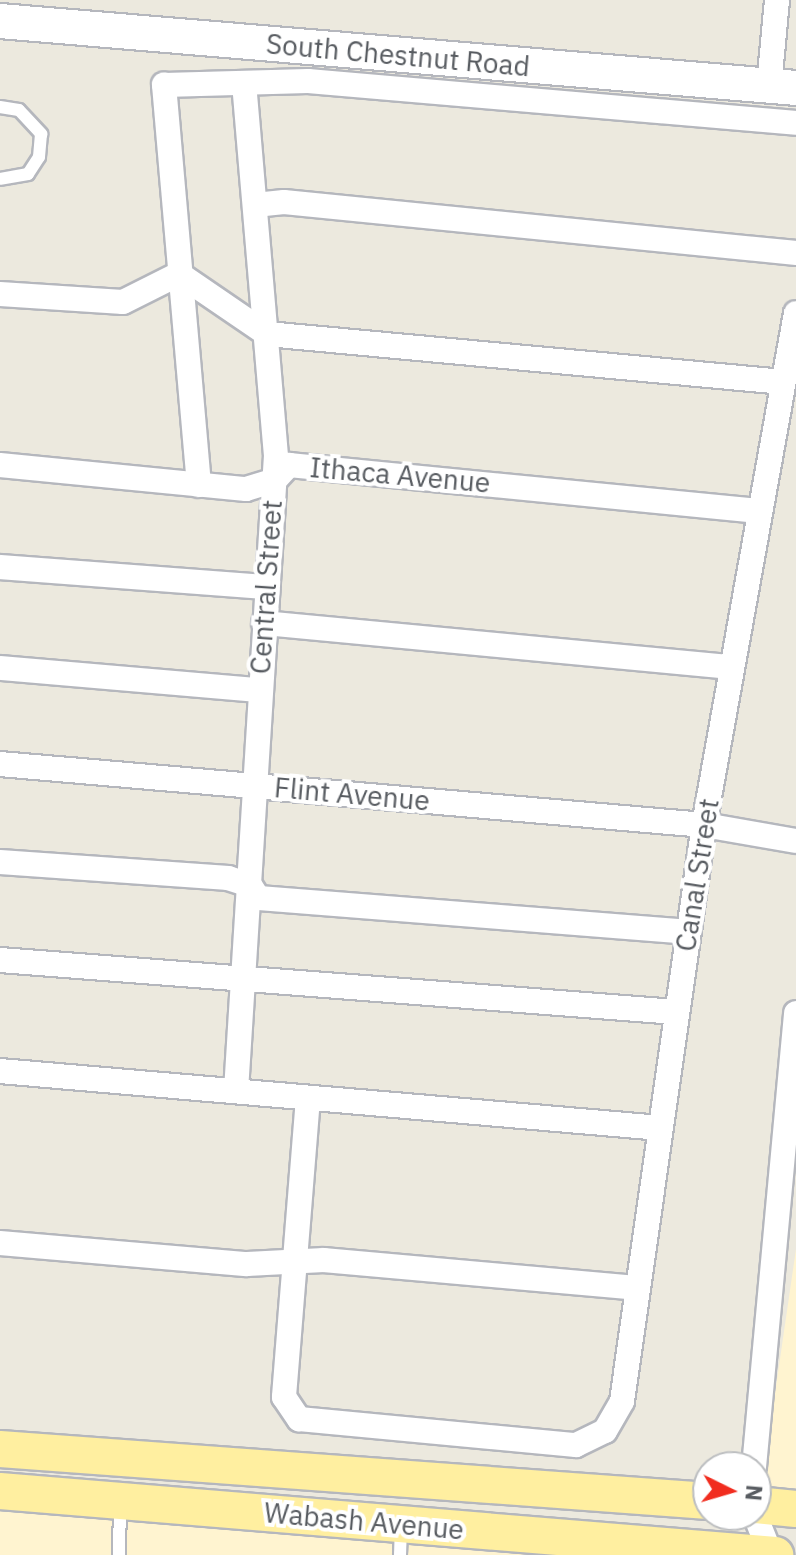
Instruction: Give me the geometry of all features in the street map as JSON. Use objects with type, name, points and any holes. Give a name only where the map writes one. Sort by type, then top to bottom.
[{"type":"main road","name":"Wabash Avenue","points":[[0,1449],[692,1500]]},
{"type":"main road","points":[[400,1540],[405,1477]]},
{"type":"main road","name":"Wabash Avenue","points":[[0,1491],[120,1501],[400,1540],[772,1555]]},
{"type":"main road","points":[[772,1507],[796,1509]]},
{"type":"street","points":[[777,0],[782,87]]},
{"type":"street","name":"South Chestnut Road","points":[[0,21],[41,12],[782,87]]},
{"type":"street","points":[[199,485],[164,85],[308,81],[796,123]]},
{"type":"street","name":"Central Street","points":[[236,1091],[246,980],[258,690],[275,480],[267,334],[244,84]]},
{"type":"street","points":[[255,205],[284,202],[796,253]]},
{"type":"street","points":[[0,294],[123,302],[179,274]]},
{"type":"street","points":[[179,274],[267,334],[783,382]]},
{"type":"street","name":"Canal Street","points":[[295,1261],[284,1397],[299,1419],[312,1424],[576,1445],[603,1433],[622,1401],[704,825],[796,313]]},
{"type":"street","name":"Ithaca Avenue","points":[[0,465],[246,489],[275,480],[289,465],[759,511]]},
{"type":"street","points":[[0,567],[266,587]]},
{"type":"street","points":[[264,623],[730,667]]},
{"type":"street","points":[[0,668],[258,690]]},
{"type":"street","name":"Flint Avenue","points":[[0,764],[704,825],[796,841]]},
{"type":"street","points":[[0,862],[250,885],[258,898],[688,932]]},
{"type":"street","points":[[0,960],[676,1012]]},
{"type":"street","points":[[755,1451],[796,1013]]},
{"type":"street","points":[[0,1071],[661,1128]]},
{"type":"street","points":[[295,1261],[308,1098]]},
{"type":"street","points":[[0,1243],[247,1264],[295,1261],[636,1288]]},
{"type":"street","points":[[762,1531],[772,1555]]},
{"type":"lane","points":[[0,107],[19,110],[41,134],[39,157],[28,174],[0,179]]},
{"type":"lane","points":[[119,1555],[120,1501]]},
{"type":"shaded area","points":[[796,1249],[796,1496],[772,1494],[772,1451],[767,1451]]},
{"type":"shaded area","points":[[0,1504],[626,1555],[0,1555]]}]
